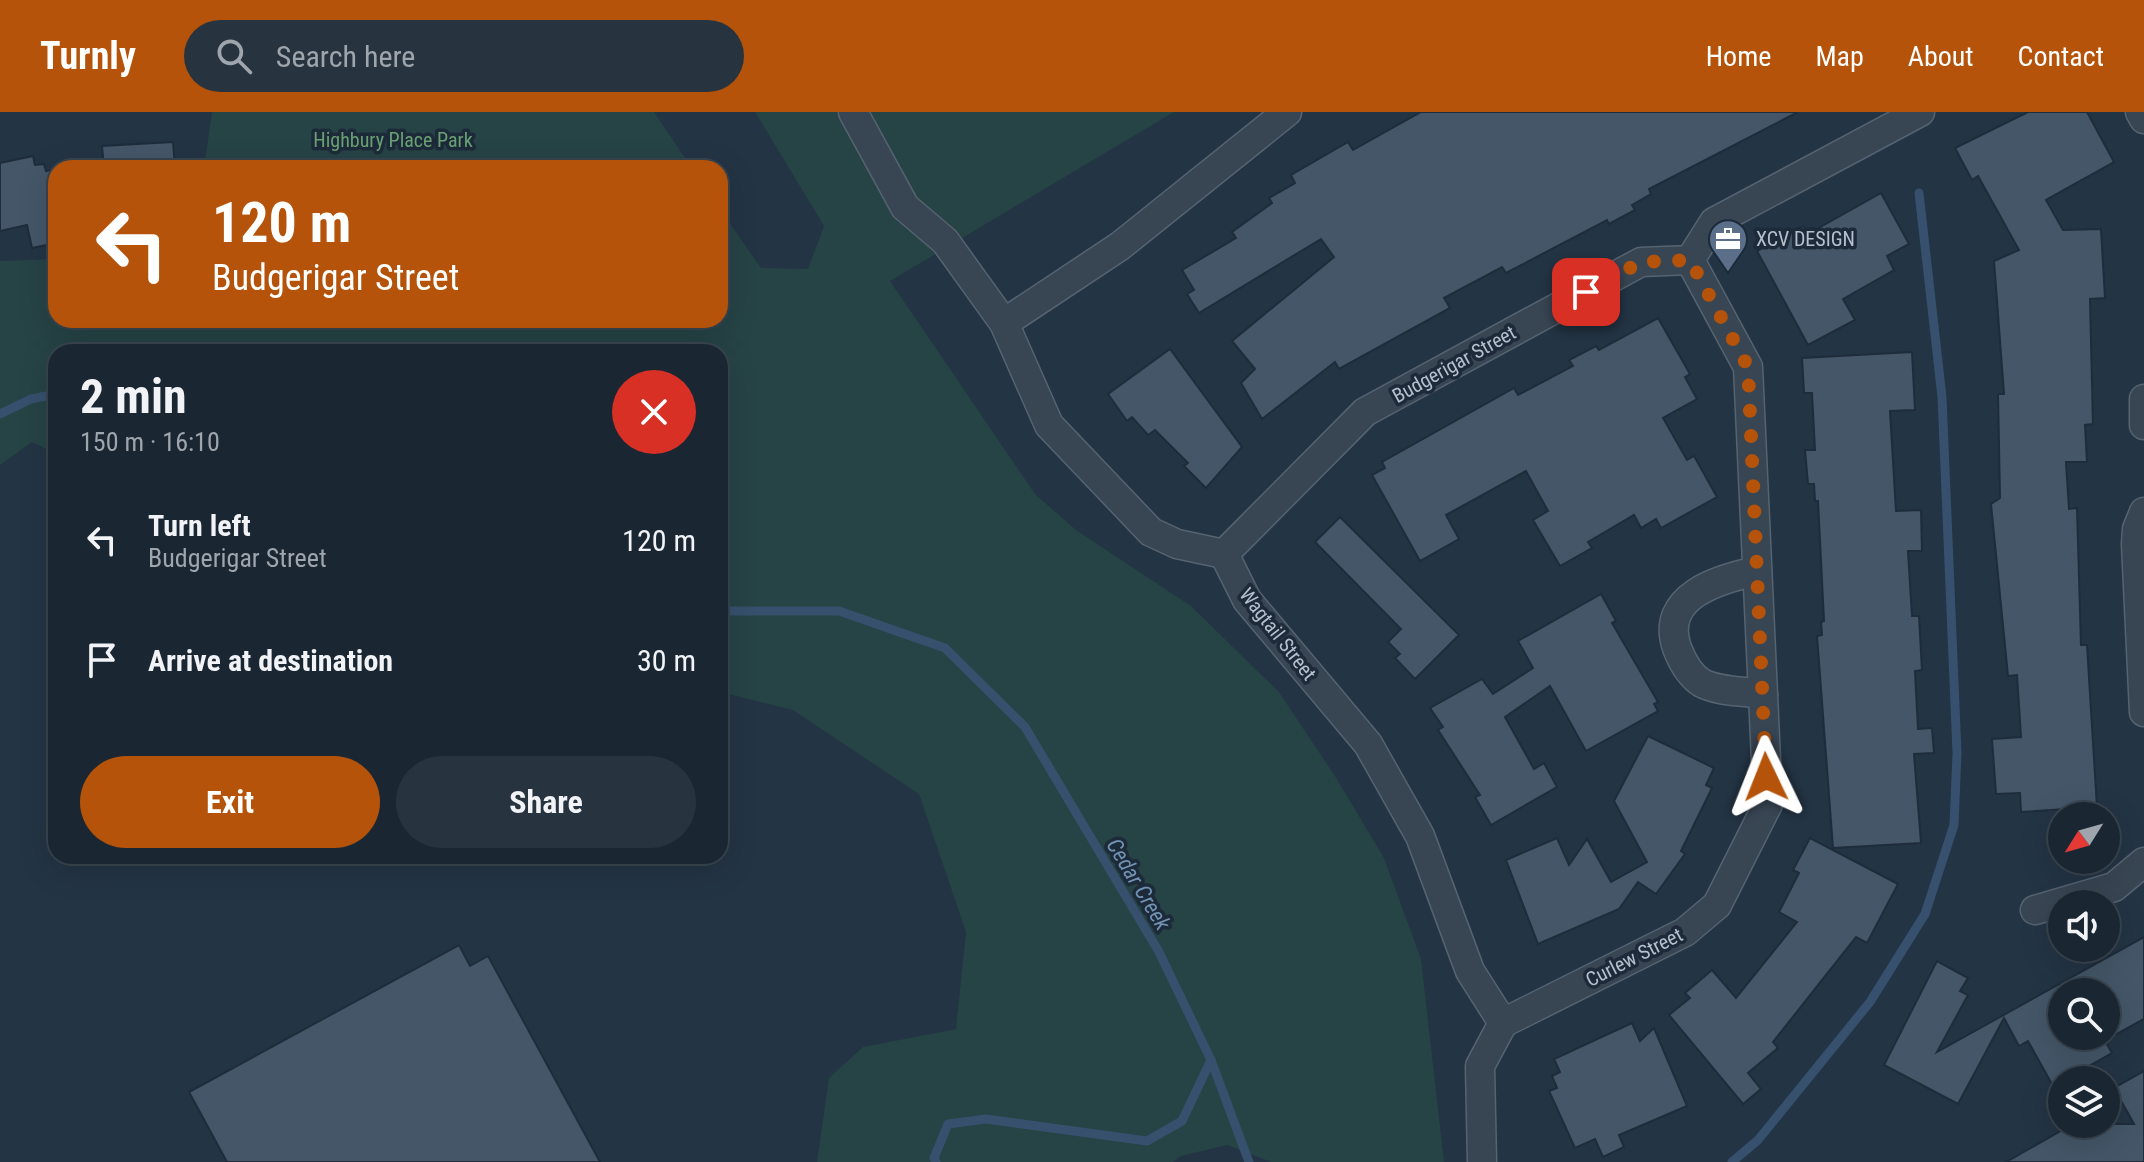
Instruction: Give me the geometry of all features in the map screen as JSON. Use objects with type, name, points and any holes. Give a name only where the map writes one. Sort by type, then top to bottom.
[{"type":"street","points":[[853,112],[905,207],[945,241],[1004,323],[1049,425],[1151,532],[1177,544],[1224,554]]},
{"type":"street","points":[[1004,323],[1120,246],[1287,112]]},
{"type":"street","points":[[2140,112],[2144,119]]},
{"type":"street","points":[[1690,260],[1714,222],[1917,113]]},
{"type":"street","name":"Budgerigar Street","points":[[1224,554],[1365,412],[1641,262],[1690,260]]},
{"type":"street","name":"Curlew Street","points":[[1503,1023],[1685,932],[1717,905],[1768,804],[1748,367],[1690,260]]},
{"type":"street","points":[[2144,399],[2144,425]]},
{"type":"street","points":[[2144,512],[2137,529],[2136,544],[2144,712]]},
{"type":"street","name":"Wagtail Street","points":[[1224,554],[1247,600],[1368,744],[1420,836],[1470,971],[1503,1023]]},
{"type":"street","points":[[1757,571],[1717,579],[1701,588],[1683,603],[1675,621],[1674,638],[1689,672],[1703,683],[1763,694]]},
{"type":"street","points":[[2035,910],[2114,887],[2144,862]]},
{"type":"street","points":[[1482,1162],[1480,1066],[1503,1023]]},
{"type":"green space","name":"Highbury Place Park","points":[[212,112],[654,112],[687,160],[205,160]]},
{"type":"green space","points":[[755,112],[1174,112],[890,281],[1035,494],[1076,530],[1191,606],[1279,692],[1335,776],[1384,858],[1421,959],[1444,1162],[1271,1162],[1227,1145],[1181,1156],[1173,1162],[817,1162],[829,1078],[863,1047],[956,1029],[966,932],[919,794],[793,710],[728,694],[728,344],[48,344],[48,450],[32,442],[0,465],[0,261],[48,259],[48,328],[728,328],[728,221],[761,268],[808,269],[824,226]]},
{"type":"building","points":[[1421,112],[1798,112],[1649,189],[1651,194],[1632,205],[1635,210],[1609,224],[1607,220],[1506,273],[1502,267],[1444,298],[1450,308],[1339,369],[1335,362],[1262,419],[1241,383],[1255,369],[1232,341],[1334,257],[1321,239],[1199,313],[1187,294],[1194,290],[1182,270],[1236,238],[1232,232],[1272,203],[1269,198],[1295,183],[1291,175],[1348,142],[1353,150]]},
{"type":"building","points":[[2028,112],[2087,112],[2114,162],[2046,200],[2063,230],[2101,229],[2105,298],[2090,299],[2093,424],[2085,425],[2087,462],[2066,462],[2069,509],[2077,508],[2081,645],[2087,645],[2097,802],[2048,802],[2048,810],[2021,812],[2020,793],[1996,794],[1992,739],[2021,737],[2017,675],[2008,676],[1991,504],[2000,498],[1998,394],[2004,394],[1994,261],[2019,250],[1978,176],[1972,180],[1955,148]]},
{"type":"building","points":[[173,142],[174,160],[103,160],[102,146]]},
{"type":"building","points":[[33,156],[35,165],[44,164],[48,171],[48,245],[32,248],[27,225],[0,231],[0,163]]},
{"type":"building","points":[[1881,193],[1909,244],[1887,256],[1894,270],[1843,299],[1855,320],[1808,345],[1757,251],[1803,226],[1808,234]]},
{"type":"building","points":[[1658,318],[1690,374],[1685,377],[1697,399],[1663,418],[1687,460],[1694,456],[1717,497],[1661,528],[1656,519],[1641,528],[1634,515],[1588,542],[1592,548],[1560,566],[1533,520],[1548,511],[1526,471],[1446,515],[1459,539],[1420,561],[1372,475],[1385,468],[1382,462],[1514,388],[1518,395],[1573,366],[1569,360],[1596,346],[1599,350]]},
{"type":"building","points":[[1170,349],[1242,447],[1206,488],[1184,466],[1188,463],[1155,430],[1148,435],[1132,417],[1127,421],[1108,394]]},
{"type":"building","points":[[1912,352],[1915,410],[1890,411],[1896,511],[1921,510],[1922,551],[1908,551],[1912,616],[1919,616],[1922,670],[1915,671],[1918,729],[1932,728],[1934,753],[1914,754],[1921,843],[1833,848],[1817,636],[1822,635],[1821,622],[1824,621],[1818,501],[1815,501],[1814,484],[1808,484],[1805,450],[1815,450],[1812,393],[1804,393],[1802,358]]},
{"type":"building","points":[[1340,517],[1459,635],[1415,679],[1395,658],[1400,654],[1388,642],[1401,629],[1315,542]]},
{"type":"building","points":[[1601,594],[1616,621],[1612,623],[1658,702],[1654,704],[1658,711],[1586,751],[1550,686],[1505,717],[1534,769],[1544,763],[1557,787],[1491,825],[1475,797],[1480,795],[1438,730],[1443,727],[1430,708],[1482,679],[1493,694],[1533,668],[1518,641]]},
{"type":"building","points":[[1648,736],[1714,768],[1706,785],[1712,788],[1681,851],[1685,854],[1656,894],[1638,882],[1619,909],[1538,944],[1506,860],[1557,838],[1569,865],[1587,839],[1611,882],[1647,862],[1614,801]]},
{"type":"building","points":[[1810,838],[1898,884],[1867,943],[1856,937],[1773,1042],[1778,1048],[1748,1073],[1761,1089],[1743,1104],[1669,1015],[1690,998],[1685,993],[1712,970],[1736,998],[1797,922],[1779,912],[1799,873],[1793,870]]},
{"type":"building","points":[[2144,937],[2144,1019],[2120,1032],[2120,978],[2070,978],[2099,962],[2120,962],[2120,950]]},
{"type":"building","points":[[459,945],[470,966],[488,956],[600,1162],[227,1162],[189,1092]]},
{"type":"building","points":[[1937,961],[1968,978],[1960,991],[1968,995],[1937,1052],[2048,990],[2048,1050],[2110,1050],[2112,1053],[2089,1066],[2048,1066],[2048,1077],[2028,1041],[2019,1046],[2004,1018],[1958,1104],[1884,1065]]},
{"type":"building","points":[[1632,1023],[1640,1041],[1654,1028],[1687,1106],[1619,1135],[1624,1147],[1603,1157],[1595,1139],[1575,1148],[1549,1091],[1557,1088],[1552,1076],[1560,1072],[1554,1059]]},
{"type":"building","points":[[2144,1071],[2144,1162],[2006,1162],[2048,1138],[2120,1138],[2120,1124],[2134,1124],[2120,1099],[2120,1085]]},
{"type":"waterway","points":[[1732,1162],[1758,1140],[1870,1002],[1925,914],[1954,825],[1957,753],[1942,397],[1919,193]]},
{"type":"waterway","name":"Cedar Creek","points":[[0,414],[31,399],[48,396]]},
{"type":"waterway","name":"Cedar Creek","points":[[728,611],[839,611],[945,648],[1025,727],[1159,952],[1211,1060],[1182,1121],[1147,1141],[986,1119],[948,1124],[934,1158],[936,1162]]},
{"type":"waterway","points":[[1211,1060],[1249,1162]]},
{"type":"place","name":"XCV DESIGN","points":[[1728,273]]},
{"type":"route","points":[[1586,292],[1641,262],[1690,260],[1748,367],[1766,777]]}]
